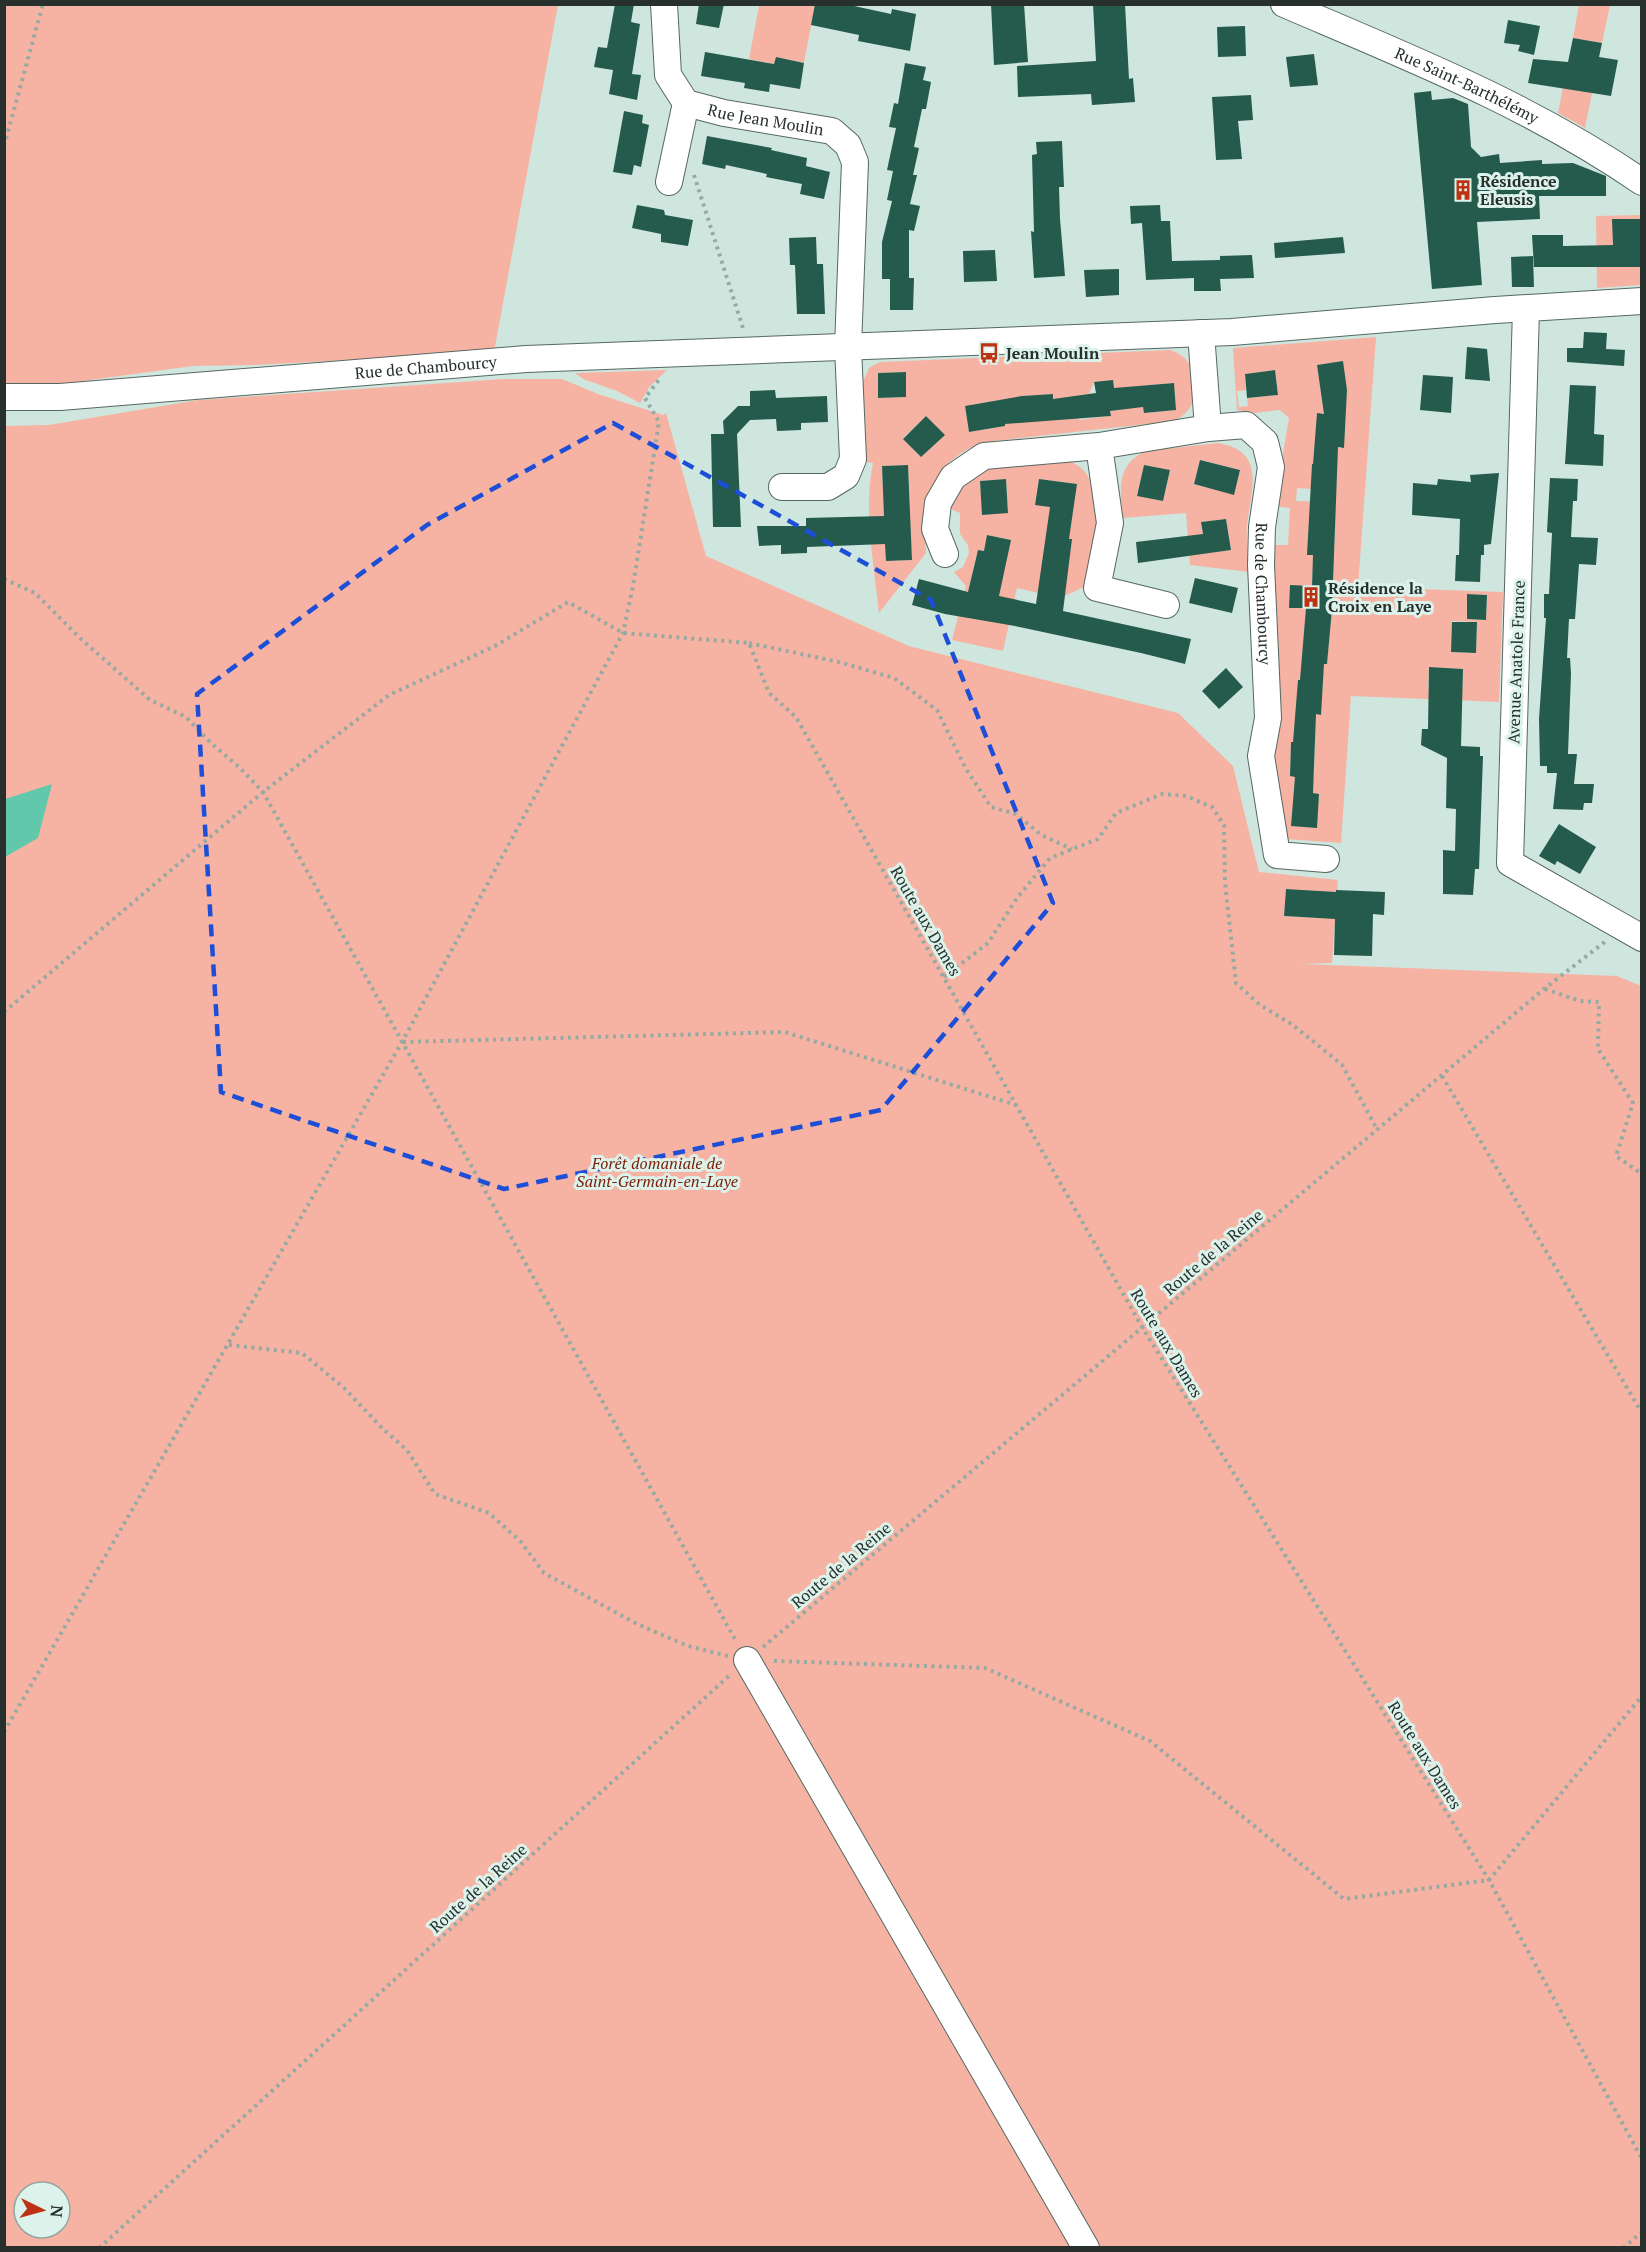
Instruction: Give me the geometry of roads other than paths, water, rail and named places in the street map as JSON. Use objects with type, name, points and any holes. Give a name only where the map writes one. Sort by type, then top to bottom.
[{"type":"street","name":"Rue Jean Moulin","points":[[664,4],[668,75],[686,103],[724,113],[832,131],[848,145],[855,162],[849,347]]},
{"type":"street","name":"Rue Saint-Barthélémy","points":[[1284,4],[1431,66],[1541,119],[1641,182]]},
{"type":"street","points":[[669,182],[686,103]]},
{"type":"street","name":"Rue de Chambourcy","points":[[4,397],[60,397],[526,359],[1201,333],[1641,301]]},
{"type":"street","name":"Avenue Anatole France","points":[[1526,309],[1510,863],[1632,933]]},
{"type":"street","points":[[945,554],[935,529],[938,503],[953,477],[984,456],[1099,446],[1208,428],[1201,333]]},
{"type":"street","points":[[782,487],[828,487],[846,476],[853,459],[849,347]]},
{"type":"street","name":"Rue de Chambourcy","points":[[1208,428],[1246,425],[1265,442],[1271,467],[1262,527],[1261,565],[1268,718],[1261,756],[1277,855],[1326,859]]},
{"type":"street","points":[[1099,446],[1110,524],[1097,588],[1166,605]]},
{"type":"street","points":[[747,1660],[1086,2247]]},
{"type":"place","name":"Résidence Eleusis","points":[[1463,190]]},
{"type":"place","name":"Jean Moulin","points":[[989,353]]},
{"type":"place","name":"Résidence la Croix en Laye","points":[[1311,597]]},
{"type":"park label","name":"Forêt domaniale de Saint-Germain-en-Laye","points":[[657,1172]]}]
